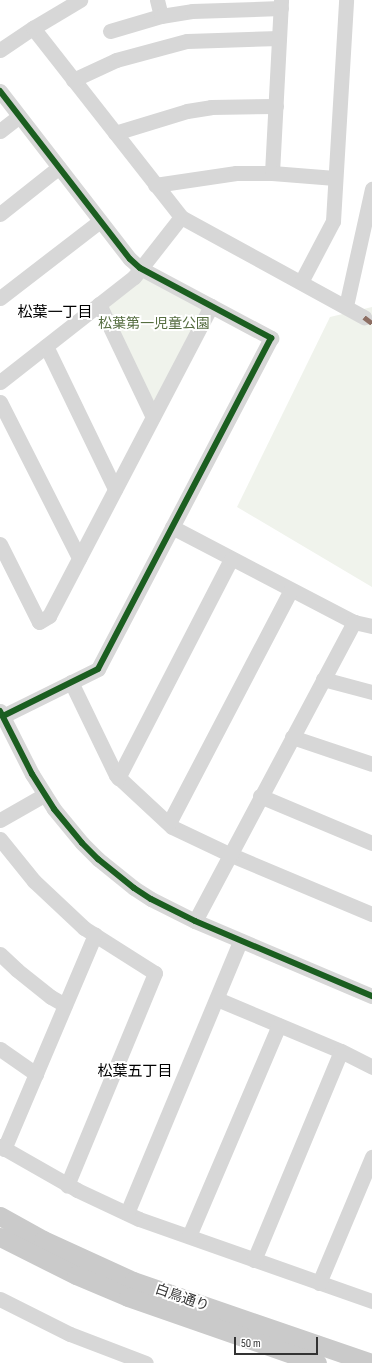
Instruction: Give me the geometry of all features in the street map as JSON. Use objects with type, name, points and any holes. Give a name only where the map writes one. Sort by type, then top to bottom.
[{"type":"main road","name":"白鳥通り","points":[[2,1231],[76,1275],[128,1296],[317,1363]]},
{"type":"main road","name":"白鳥通り","points":[[2,1231],[84,1260],[133,1281],[371,1363]]},
{"type":"street","points":[[0,50],[80,0]]},
{"type":"street","points":[[157,0],[160,16]]},
{"type":"street","points":[[301,282],[333,221],[346,0]]},
{"type":"street","points":[[110,31],[160,16],[205,10],[281,4],[272,174]]},
{"type":"street","points":[[33,28],[181,217],[364,317]]},
{"type":"street","points":[[73,80],[116,60],[187,41],[279,38]]},
{"type":"street","points":[[0,91],[130,259],[140,268],[271,338],[98,669],[1,714],[44,795],[82,843],[98,859],[151,900],[240,941],[372,996]]},
{"type":"street","points":[[114,133],[187,111],[211,107],[276,106]]},
{"type":"street","points":[[0,131],[19,116]]},
{"type":"street","points":[[0,214],[59,167]]},
{"type":"street","points":[[155,185],[236,173],[335,178]]},
{"type":"street","points":[[346,306],[372,189]]},
{"type":"street","points":[[0,382],[134,277],[181,217]]},
{"type":"street","points":[[0,298],[100,220]]},
{"type":"street","points":[[99,304],[153,417]]},
{"type":"street","points":[[0,544],[39,622],[49,616],[211,306]]},
{"type":"street","points":[[46,346],[115,489]]},
{"type":"street","points":[[0,402],[79,558]]},
{"type":"street","points":[[172,527],[354,622],[372,626]]},
{"type":"street","points":[[118,778],[231,559]]},
{"type":"street","points":[[169,823],[291,590]]},
{"type":"street","points":[[195,921],[229,854],[354,622]]},
{"type":"street","points":[[323,679],[372,692]]},
{"type":"street","points":[[71,682],[116,776],[169,823],[229,854],[372,914]]},
{"type":"street","points":[[292,737],[372,764]]},
{"type":"street","points":[[0,820],[44,795]]},
{"type":"street","points":[[260,796],[372,843]]},
{"type":"street","points":[[0,839],[21,866],[60,908],[84,928],[155,973],[67,1185]]},
{"type":"street","points":[[95,935],[36,1074],[2,1147],[67,1185],[127,1213],[254,1260],[372,1301]]},
{"type":"street","points":[[127,1213],[240,941]]},
{"type":"street","points":[[0,954],[17,970],[51,997],[65,1005]]},
{"type":"street","points":[[217,999],[341,1051],[372,1067]]},
{"type":"street","points":[[189,1236],[279,1025]]},
{"type":"street","points":[[0,1049],[36,1074]]},
{"type":"street","points":[[254,1260],[341,1051]]},
{"type":"street","points":[[319,1283],[372,1157]]},
{"type":"street","points":[[0,1299],[70,1334],[146,1363]]},
{"type":"green space","name":"松葉第一児童公園","points":[[145,277],[201,307],[202,312],[156,401],[150,401],[107,305],[141,278]]},
{"type":"green space","points":[[372,307],[372,587],[237,507],[330,317]]},
{"type":"marked path","points":[[364,317],[372,323]]},
{"type":"cycle path","points":[[0,91],[130,259],[140,268],[271,338],[98,669],[3,716]]},
{"type":"cycle path","points":[[0,711],[32,774],[54,809],[82,843],[98,859],[134,888],[151,899],[195,921],[372,996]]},
{"type":"district","name":"松葉一丁目","points":[[55,313]]},
{"type":"district","name":"松葉五丁目","points":[[135,1072]]}]
